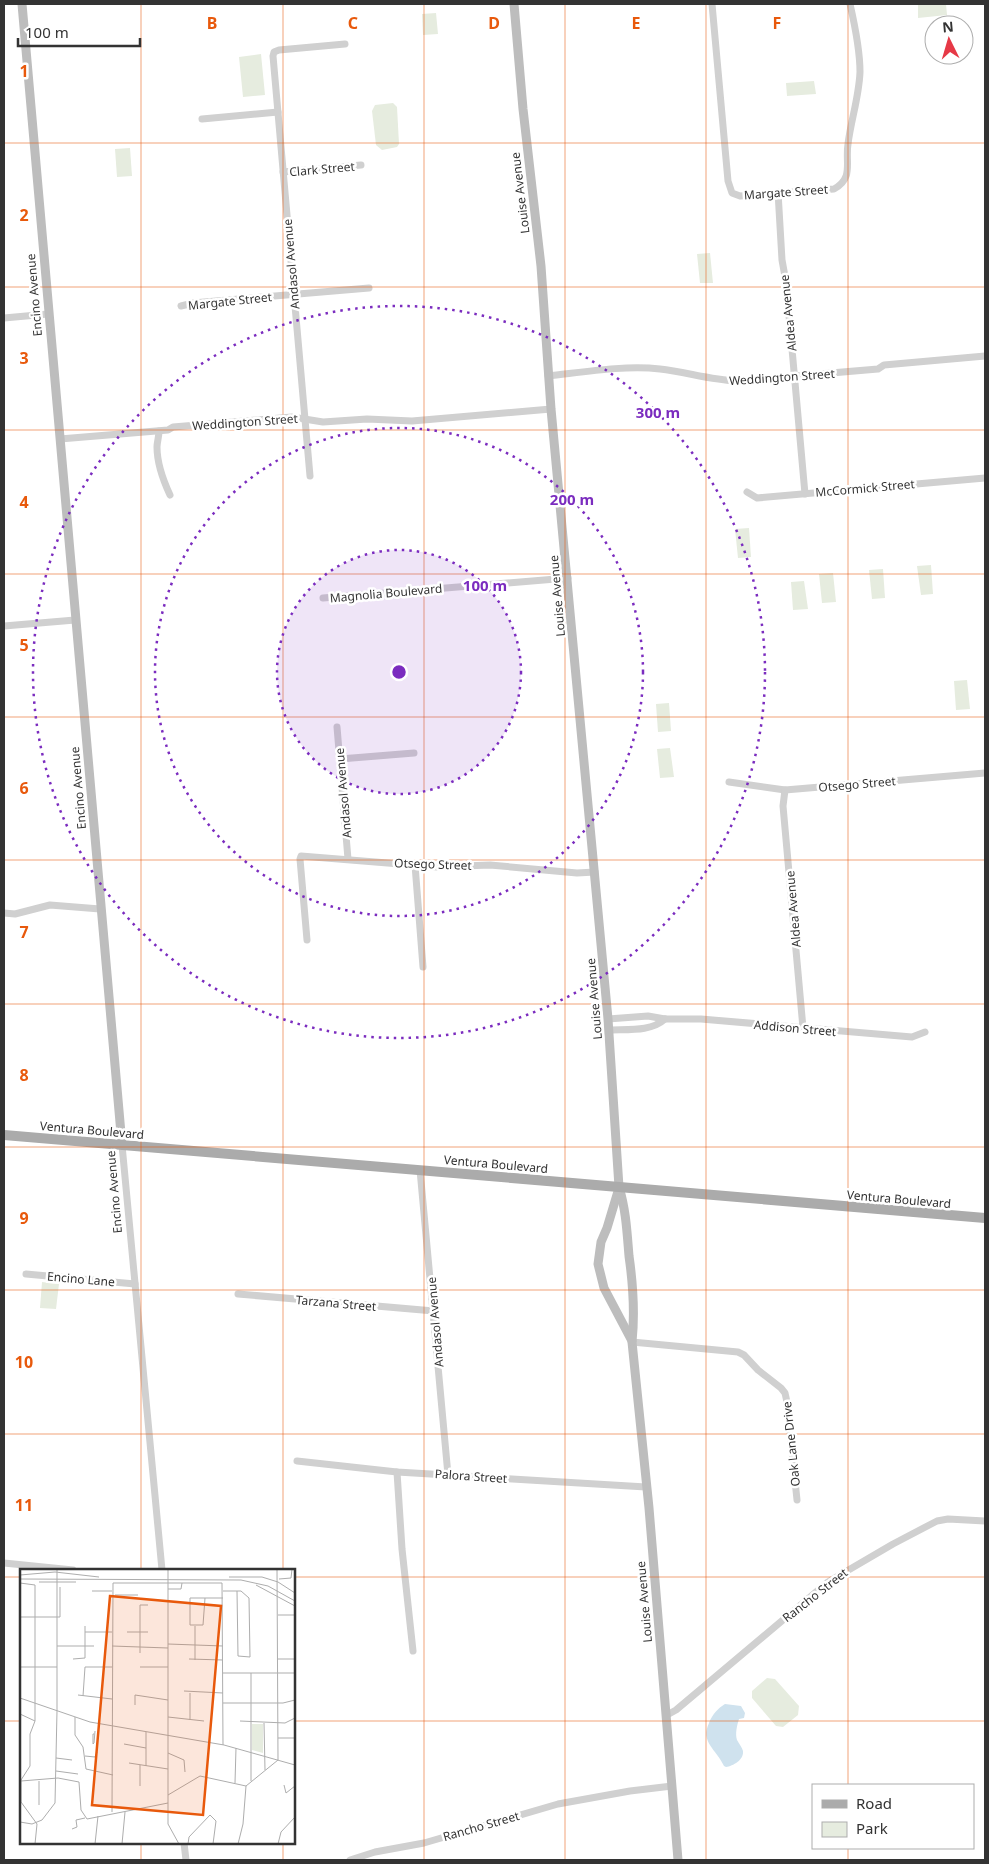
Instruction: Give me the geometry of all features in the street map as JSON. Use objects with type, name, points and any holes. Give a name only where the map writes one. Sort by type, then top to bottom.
[{"type":"main road","name":"Ventura Boulevard","points":[[4,1135],[985,1218]]},
{"type":"street","name":"Encino Avenue","points":[[22,4],[100,909],[162,1569]]},
{"type":"street","name":"Louise Avenue","points":[[514,4],[523,109],[541,266],[548,376],[595,872],[609,1030],[619,1186],[625,1206],[631,1270],[634,1324],[632,1342],[667,1715],[678,1860]]},
{"type":"street","name":"Margate Street","points":[[712,4],[728,181],[732,192],[740,196],[826,190],[840,185],[848,172],[847,150],[860,72],[858,43],[850,4]]},
{"type":"street","name":"Andasol Avenue","points":[[310,476],[274,52],[345,44]]},
{"type":"street","points":[[202,119],[278,112]]},
{"type":"street","name":"Clark Street","points":[[283,172],[361,165]]},
{"type":"street","name":"Aldea Avenue","points":[[778,192],[782,260],[786,282],[805,494]]},
{"type":"street","name":"Margate Street","points":[[181,306],[193,303],[369,288]]},
{"type":"street","points":[[4,318],[48,314]]},
{"type":"street","name":"Weddington Street","points":[[548,376],[642,368],[662,369],[721,381],[737,381],[878,369],[884,365],[985,356]]},
{"type":"street","name":"Weddington Street","points":[[60,439],[151,432],[168,430],[174,427],[292,417],[323,422],[367,419],[412,421],[551,409]]},
{"type":"street","points":[[159,431],[160,438],[157,445],[160,472],[170,495]]},
{"type":"street","points":[[151,432],[152,439],[157,445]]},
{"type":"street","name":"McCormick Street","points":[[746,492],[757,498],[985,478]]},
{"type":"street","name":"Magnolia Boulevard","points":[[323,598],[568,578]]},
{"type":"street","points":[[4,626],[75,620]]},
{"type":"street","name":"Andasol Avenue","points":[[338,727],[348,859]]},
{"type":"street","points":[[340,759],[414,753]]},
{"type":"street","name":"Otsego Street","points":[[729,782],[784,790],[985,773]]},
{"type":"street","name":"Aldea Avenue","points":[[784,790],[783,806],[803,1028]]},
{"type":"street","name":"Otsego Street","points":[[307,940],[301,856],[449,868],[490,865],[595,872]]},
{"type":"street","points":[[415,865],[423,967]]},
{"type":"street","points":[[4,913],[15,914],[50,905],[100,909]]},
{"type":"street","name":"Addison Street","points":[[608,1019],[648,1016],[664,1019],[701,1019],[912,1037],[925,1032]]},
{"type":"street","name":"Addison Street","points":[[609,1030],[647,1028],[659,1024],[664,1019]]},
{"type":"street","name":"Andasol Avenue","points":[[420,1170],[448,1475]]},
{"type":"street","name":"Louise Avenue","points":[[619,1186],[602,1242],[598,1264],[604,1288],[632,1342]]},
{"type":"street","name":"Encino Lane","points":[[26,1274],[135,1284]]},
{"type":"street","name":"Tarzana Street","points":[[238,1294],[434,1311]]},
{"type":"street","name":"Oak Lane Drive","points":[[632,1342],[738,1352],[744,1355],[758,1370],[781,1388],[785,1393],[797,1500]]},
{"type":"street","name":"Palora Street","points":[[297,1462],[397,1472],[646,1487]]},
{"type":"street","points":[[397,1472],[403,1559],[413,1651]]},
{"type":"street","name":"Rancho Street","points":[[667,1715],[676,1710],[828,1582],[849,1568],[937,1521],[948,1519],[985,1521]]},
{"type":"street","points":[[4,1563],[63,1569]]},
{"type":"street","name":"Rancho Street","points":[[350,1860],[374,1852],[424,1843],[558,1804],[630,1791],[672,1786]]},
{"type":"street","points":[[184,1844],[186,1860]]},
{"type":"green space","points":[[918,4],[946,4],[947,15],[924,15],[924,17],[918,18]]},
{"type":"green space","points":[[436,13],[438,34],[423,35],[422,14]]},
{"type":"green space","points":[[261,54],[265,95],[243,97],[239,57]]},
{"type":"green space","points":[[814,81],[816,94],[787,96],[786,83]]},
{"type":"green space","points":[[393,103],[397,107],[399,144],[397,147],[382,150],[376,145],[372,111],[375,105]]},
{"type":"green space","points":[[130,148],[132,176],[117,177],[115,149]]},
{"type":"green space","points":[[710,253],[713,283],[700,283],[697,254]]},
{"type":"green space","points":[[749,528],[751,557],[738,558],[735,529]]},
{"type":"green space","points":[[931,565],[933,594],[921,595],[917,566]]},
{"type":"green space","points":[[883,569],[885,598],[872,599],[869,570]]},
{"type":"green space","points":[[833,573],[836,602],[822,603],[819,574]]},
{"type":"green space","points":[[804,581],[808,609],[793,610],[791,582]]},
{"type":"green space","points":[[967,680],[970,709],[956,710],[954,681]]},
{"type":"green space","points":[[669,703],[671,731],[658,732],[656,704]]},
{"type":"green space","points":[[670,748],[674,777],[660,778],[657,749]]},
{"type":"green space","points":[[42,1282],[59,1284],[56,1309],[40,1308]]},
{"type":"green space","points":[[767,1678],[775,1679],[799,1706],[798,1715],[783,1727],[776,1726],[752,1698],[752,1691]]},
{"type":"water","points":[[725,1704],[741,1706],[745,1713],[744,1718],[739,1719],[736,1732],[737,1740],[743,1750],[742,1757],[738,1762],[726,1767],[710,1745],[706,1735],[712,1717]]}]
